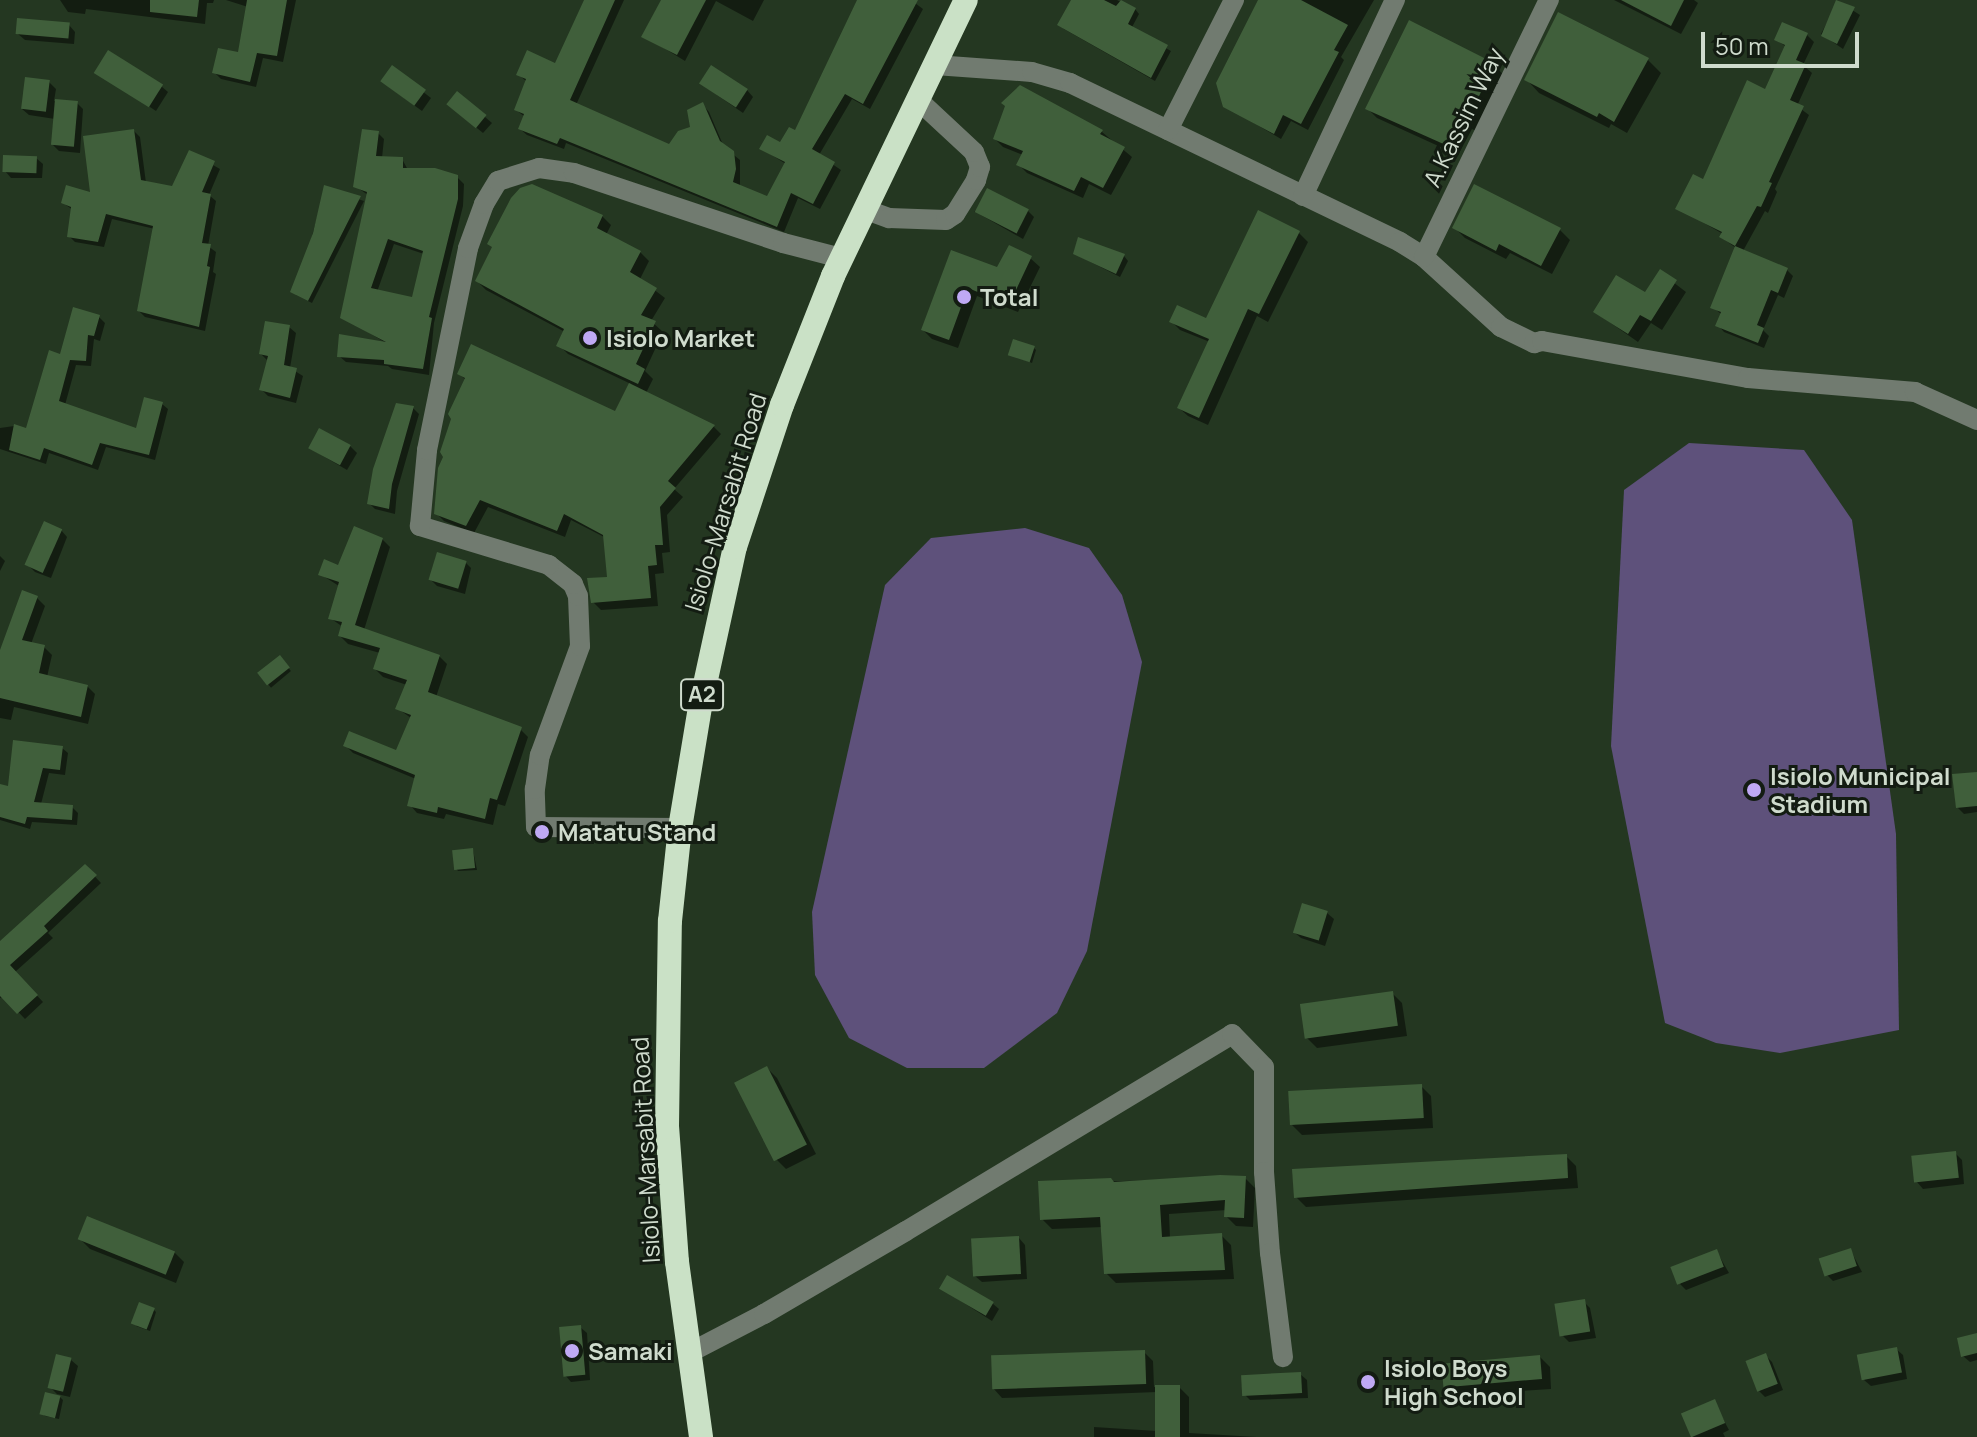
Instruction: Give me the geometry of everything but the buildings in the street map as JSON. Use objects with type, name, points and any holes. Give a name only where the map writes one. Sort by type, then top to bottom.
[{"type":"highway","name":"Isiolo-Marsabit Road","points":[[701,1437],[689,1353],[667,1127],[668,965],[680,828],[712,641],[735,547],[782,405],[841,258],[966,0]]},
{"type":"street","points":[[1168,130],[1234,0]]},
{"type":"street","points":[[1303,196],[1395,0]]},
{"type":"street","name":"A.Kassim Way","points":[[1424,257],[1549,0]]},
{"type":"street","points":[[935,65],[1045,75],[1168,130],[1424,257],[1482,312],[1534,343],[1556,343],[1748,378],[1915,392],[1977,420]]},
{"type":"street","points":[[864,209],[889,218],[946,220],[955,214],[976,180],[980,167],[974,152],[917,99]]},
{"type":"street","points":[[680,828],[536,827],[535,789],[540,755],[580,646],[578,596],[573,584],[549,565],[420,526],[427,450],[468,248],[484,204],[498,181],[523,171],[547,168],[574,173],[759,236],[841,258]]},
{"type":"street","points":[[689,1353],[751,1322],[906,1231],[1232,1034],[1264,1067],[1265,1186],[1283,1357]]},
{"type":"shaded area","name":"Isiolo Municipal Stadium","points":[[1689,443],[1804,450],[1852,520],[1896,834],[1899,1030],[1780,1053],[1716,1043],[1665,1023],[1611,746],[1624,490]]},
{"type":"shaded area","points":[[1025,528],[1089,548],[1122,595],[1142,662],[1087,951],[1057,1013],[984,1068],[907,1068],[849,1038],[815,975],[812,912],[885,585],[931,538]]},
{"type":"place","name":"Total","points":[[964,297]]},
{"type":"place","name":"Isiolo Market","points":[[590,338]]},
{"type":"place","name":"Isiolo Municipal Stadium","points":[[1754,790]]},
{"type":"place","name":"Matatu Stand","points":[[542,832]]},
{"type":"place","name":"Samaki","points":[[572,1351]]},
{"type":"place","name":"Isiolo Boys High School","points":[[1368,1382]]}]
